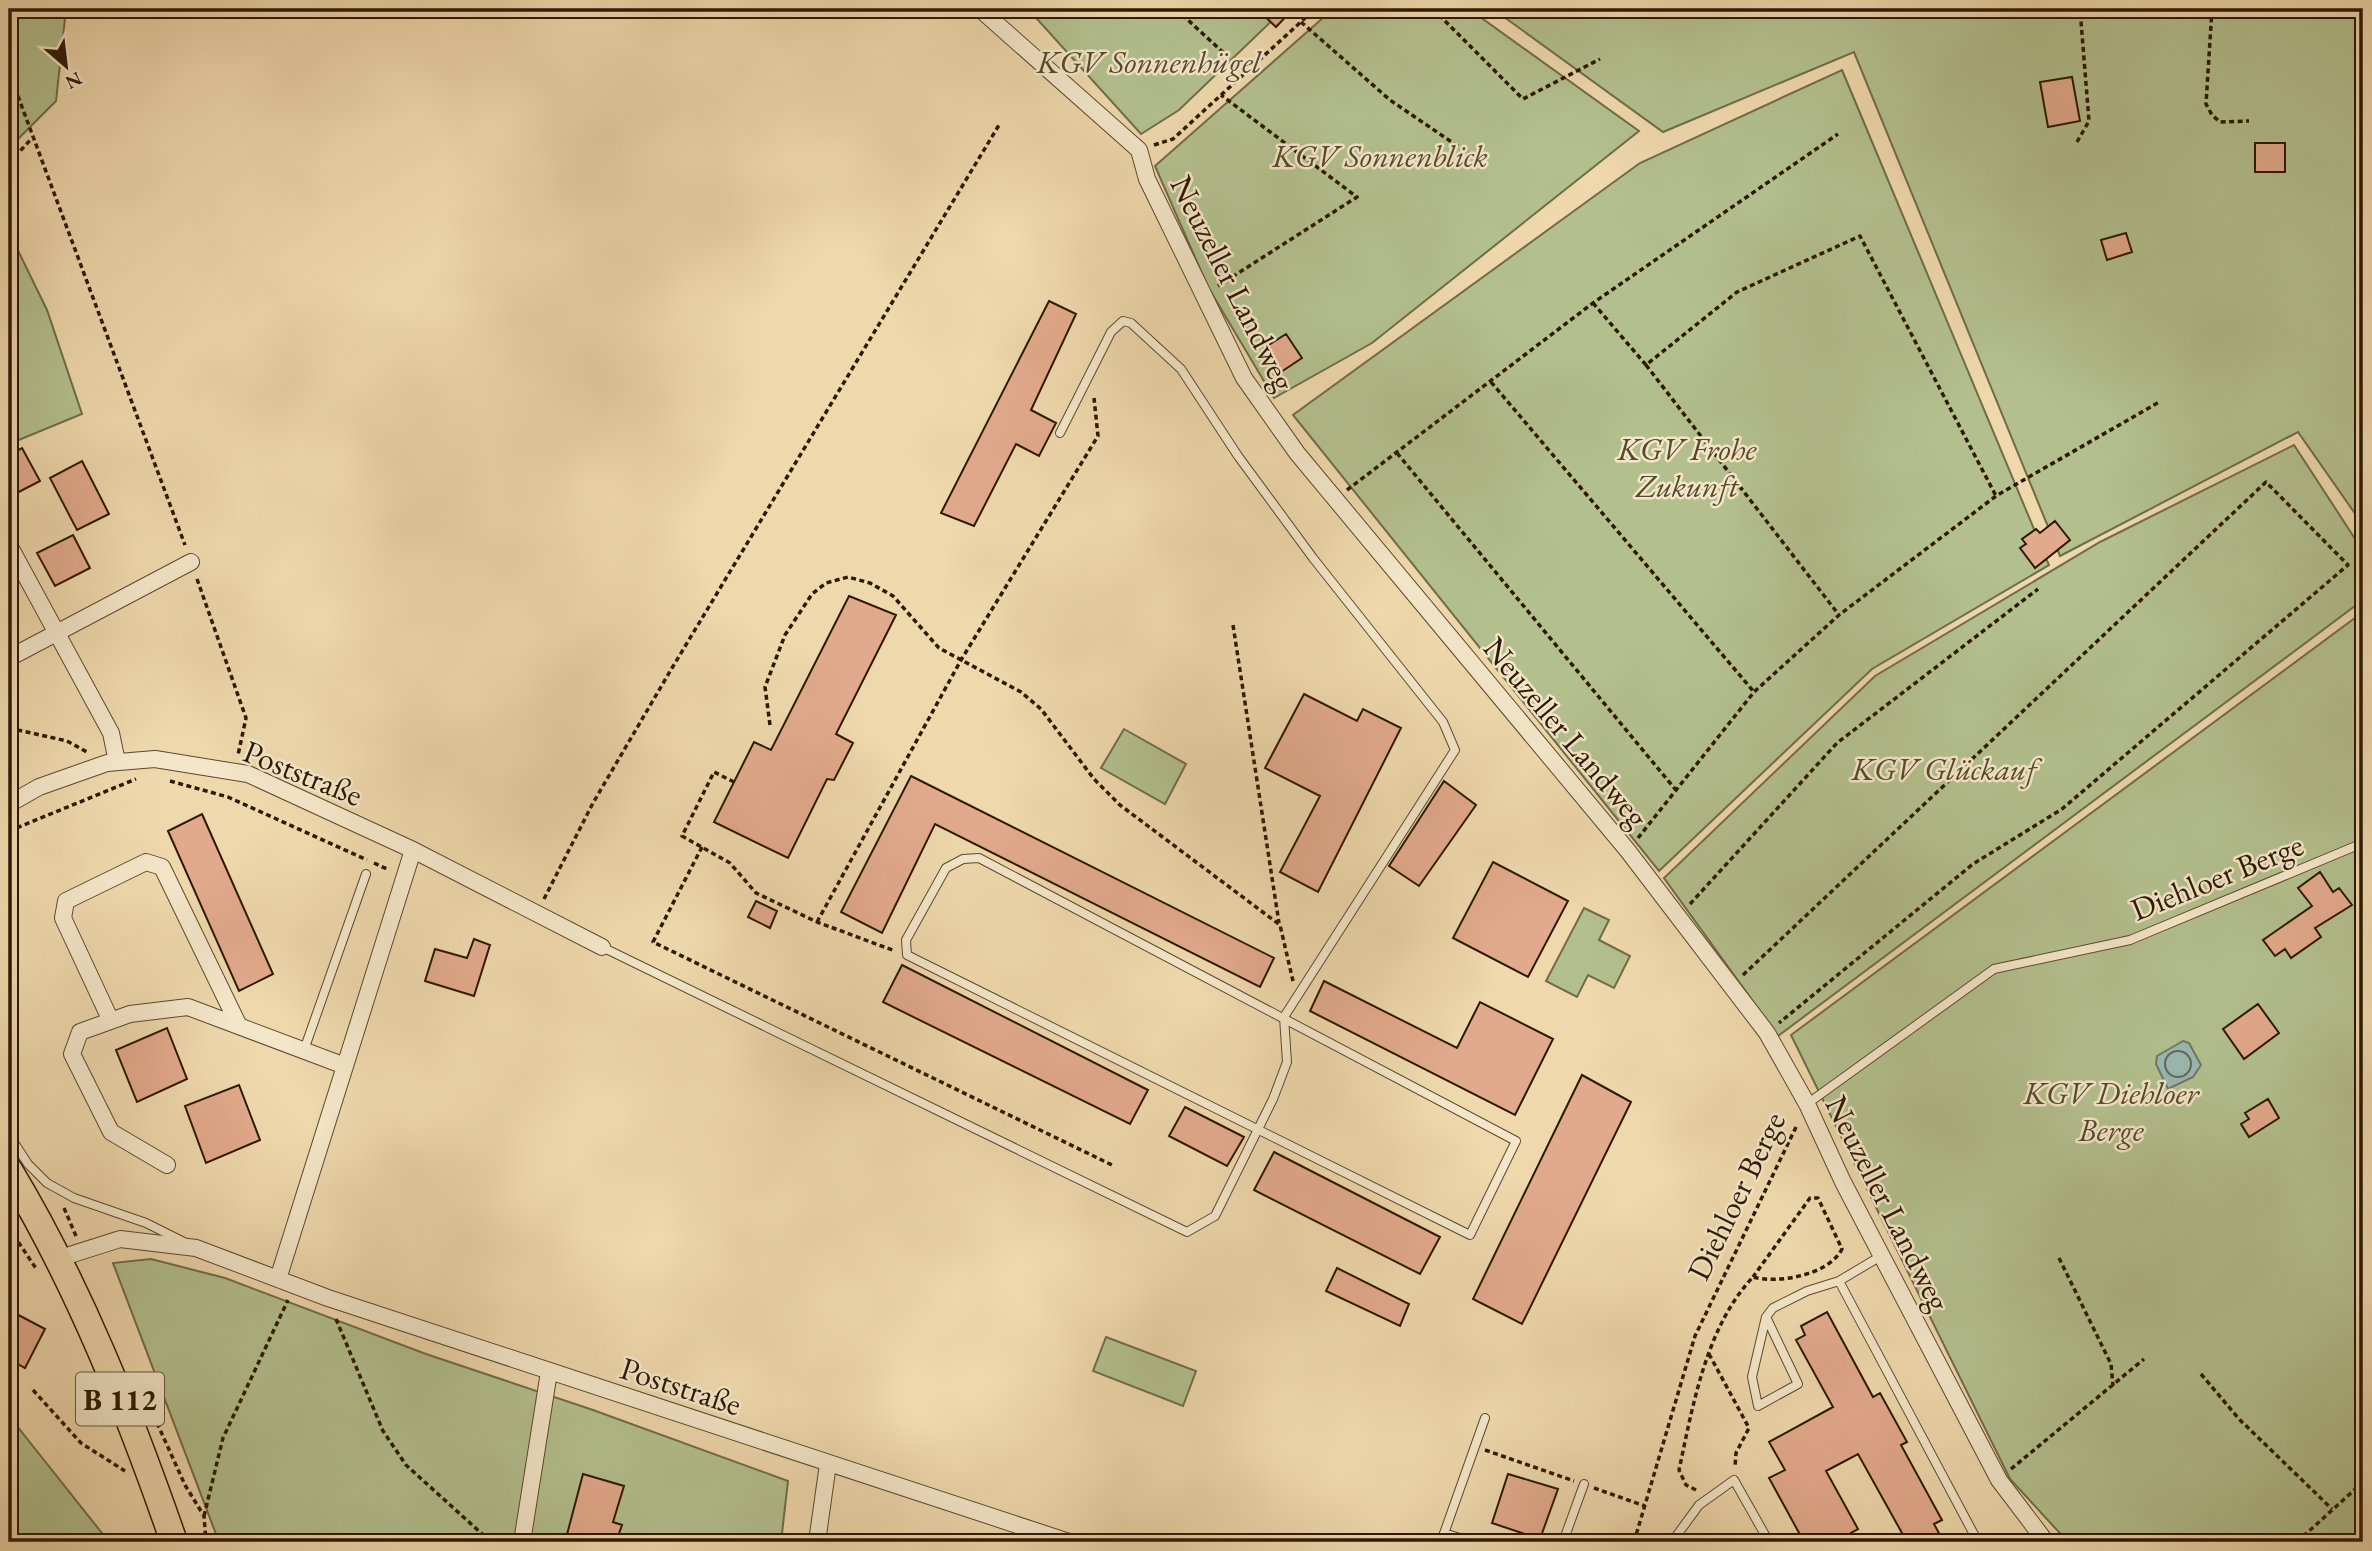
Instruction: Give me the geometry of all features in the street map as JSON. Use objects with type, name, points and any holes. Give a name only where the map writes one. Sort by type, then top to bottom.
[{"type":"main road","name":"B 112","points":[[9,1170],[57,1259],[137,1436],[174,1542]]},
{"type":"street","name":"Neuzeller Landweg","points":[[980,9],[1139,150],[1147,179],[1244,378],[1297,453],[1628,851],[1767,1033],[1807,1104],[1881,1256],[1999,1480],[2046,1542]]},
{"type":"street","points":[[9,545],[111,733],[112,763]]},
{"type":"street","points":[[9,658],[191,562]]},
{"type":"street","name":"Poststraße","points":[[9,804],[39,787],[112,763],[155,759],[248,774],[413,850],[535,916],[602,947]]},
{"type":"street","points":[[278,1279],[413,850]]},
{"type":"street","points":[[110,1019],[63,918],[66,901],[146,862],[162,867],[238,1024]]},
{"type":"street","points":[[167,1166],[111,1132],[72,1054],[80,1032],[110,1019],[188,1007],[345,1066]]},
{"type":"street","name":"Poststraße","points":[[57,1259],[120,1239],[196,1248],[328,1297],[550,1372],[1069,1542]]},
{"type":"street","points":[[522,1542],[550,1372]]},
{"type":"street","points":[[817,1542],[828,1464]]},
{"type":"lane","points":[[602,947],[1187,1232],[1214,1216],[1259,1128],[1286,1062],[1284,1017],[1455,750],[1443,722],[1313,558],[1238,456],[1181,369],[1131,323],[1122,321],[1111,332],[1060,433]]},
{"type":"lane","name":"Diehloer Berge","points":[[1807,1104],[1994,969],[2130,940],[2363,843]]},
{"type":"lane","points":[[979,858],[1516,1142],[1470,1235],[907,955],[906,940],[946,868],[963,859],[979,858]]},
{"type":"lane","points":[[304,1050],[366,874]]},
{"type":"lane","points":[[9,1135],[28,1164],[61,1191],[146,1223],[196,1248]]},
{"type":"lane","points":[[1766,1317],[1798,1384],[1758,1406],[1752,1377],[1766,1317],[1773,1308],[1839,1281],[1881,1256]]},
{"type":"lane","points":[[1839,1281],[1978,1542]]},
{"type":"lane","points":[[1472,1542],[1442,1538],[1485,1418]]},
{"type":"lane","points":[[1672,1542],[1699,1505],[1734,1480],[1769,1542]]},
{"type":"lane","points":[[1563,1542],[1584,1484]]},
{"type":"path","points":[[1176,9],[1227,56]]},
{"type":"path","points":[[1139,150],[1173,139],[1315,9]]},
{"type":"path","points":[[1433,9],[1523,99],[1600,60]]},
{"type":"path","points":[[2077,142],[2090,121],[2080,9]]},
{"type":"path","points":[[2212,9],[2206,104],[2211,116],[2220,122],[2249,121]]},
{"type":"path","points":[[1301,22],[1390,100],[1481,162]]},
{"type":"path","points":[[9,72],[246,718],[228,797]]},
{"type":"path","points":[[1204,295],[1357,197],[1221,95]]},
{"type":"path","points":[[535,916],[606,780],[999,125]]},
{"type":"path","points":[[1335,498],[1593,303],[1838,134]]},
{"type":"path","points":[[9,163],[33,137]]},
{"type":"path","points":[[1646,365],[1737,292],[1860,236],[1996,496]]},
{"type":"path","points":[[1593,303],[1646,365],[1839,615]]},
{"type":"path","points":[[817,922],[961,660],[1098,436],[1091,369]]},
{"type":"path","points":[[1491,382],[1754,692]]},
{"type":"path","points":[[1628,851],[1754,692],[1839,615],[1996,496],[2160,402]]},
{"type":"path","points":[[1396,453],[1675,789]]},
{"type":"path","points":[[1732,986],[2266,482],[2348,565],[2062,809],[1973,864],[1767,1033]]},
{"type":"path","points":[[769,725],[765,687],[785,635],[812,594],[826,583],[848,577],[870,583],[893,596],[939,648],[1021,692],[1041,709],[1094,779],[1120,805],[1280,925]]},
{"type":"path","points":[[1679,916],[1837,743],[2038,589]]},
{"type":"path","points":[[1233,625],[1280,925],[1296,997]]},
{"type":"path","points":[[9,728],[67,741],[112,763]]},
{"type":"path","points":[[734,782],[714,772],[682,836],[730,863],[756,894],[817,922],[907,955]]},
{"type":"path","points":[[9,831],[148,774]]},
{"type":"path","points":[[161,778],[228,797],[405,877]]},
{"type":"path","points":[[702,847],[653,942],[1112,1165]]},
{"type":"path","name":"Diehloer Berge","points":[[1634,1542],[1695,1336],[1807,1104]]},
{"type":"path","points":[[2059,1258],[2111,1364],[2113,1386]]},
{"type":"path","points":[[204,1516],[223,1438],[295,1285]]},
{"type":"path","points":[[328,1297],[383,1431],[406,1465],[491,1542]]},
{"type":"path","points":[[1709,1354],[1749,1427],[1736,1453],[1734,1480]]},
{"type":"path","points":[[1999,1480],[2144,1359]]},
{"type":"path","points":[[2201,1374],[2239,1419],[2332,1509]]},
{"type":"path","points":[[33,1390],[81,1443],[130,1474]]},
{"type":"path","points":[[1474,1446],[1645,1506]]},
{"type":"path","points":[[2297,1542],[2363,1482]]},
{"type":"green space","points":[[9,9],[66,9],[56,101],[9,148]]},
{"type":"green space","name":"KGV Sonnenhügel","points":[[1028,9],[1284,9],[1179,110],[1141,134]]},
{"type":"green space","name":"KGV Sonnenblick","points":[[1333,9],[1469,9],[1639,131],[1372,343],[1274,398],[1208,287],[1155,166]]},
{"type":"green space","points":[[1493,9],[2363,9],[2363,525],[2298,432],[2060,556],[1854,52],[1663,132]]},
{"type":"green space","name":"KGV Frohe Zukunft","points":[[1842,70],[2049,565],[1872,669],[1659,871],[1293,415],[1640,163]]},
{"type":"green space","points":[[9,232],[47,310],[82,414],[9,444]]},
{"type":"green space","name":"KGV Glückauf","points":[[2294,445],[2363,551],[2363,600],[1778,1036],[1664,878],[1875,676],[2100,542]]},
{"type":"green space","name":"KGV Diehloer Berge","points":[[2363,612],[2363,1542],[2068,1542],[2010,1479],[1791,1035]]},
{"type":"green space","points":[[1124,729],[1186,764],[1165,804],[1101,768]]},
{"type":"green space","points":[[1584,908],[1609,920],[1599,940],[1630,956],[1614,988],[1588,975],[1577,997],[1546,981]]},
{"type":"green space","points":[[151,1259],[225,1278],[426,1354],[593,1410],[788,1481],[781,1542],[219,1542],[113,1263]]},
{"type":"green space","points":[[1106,1337],[1196,1371],[1183,1406],[1093,1371]]},
{"type":"green space","points":[[9,1416],[109,1542],[9,1542],[9,1502],[15,1493],[9,1488]]},
{"type":"water","points":[[2183,1041],[2189,1043],[2201,1065],[2193,1077],[2168,1089],[2156,1064],[2157,1056]]},
{"type":"building","points":[[1257,9],[1293,9],[1276,27]]},
{"type":"building","points":[[2072,77],[2080,121],[2048,127],[2040,82]]},
{"type":"building","points":[[2255,143],[2285,143],[2285,172],[2255,172]]},
{"type":"building","points":[[2126,233],[2132,252],[2107,260],[2101,240]]},
{"type":"building","points":[[1049,301],[1076,314],[1031,410],[1056,423],[1039,456],[1016,444],[974,526],[941,513]]},
{"type":"building","points":[[1286,334],[1302,358],[1281,372],[1264,348]]},
{"type":"building","points":[[22,448],[40,481],[9,497],[9,455]]},
{"type":"building","points":[[82,461],[109,514],[77,530],[50,478]]},
{"type":"building","points":[[2055,521],[2070,540],[2035,568],[2020,548],[2026,544],[2022,539],[2036,529],[2040,533]]},
{"type":"building","points":[[73,535],[90,568],[55,586],[37,553]]},
{"type":"building","points":[[849,596],[896,615],[836,734],[853,743],[834,780],[827,779],[788,858],[714,822],[754,742],[771,750]]},
{"type":"building","points":[[1304,694],[1357,721],[1363,709],[1401,728],[1318,892],[1280,872],[1320,796],[1265,768]]},
{"type":"building","points":[[911,776],[1274,958],[1260,987],[935,824],[882,933],[841,912]]},
{"type":"building","points":[[1444,781],[1476,805],[1419,886],[1389,866]]},
{"type":"building","points":[[202,814],[273,974],[239,991],[168,831]]},
{"type":"building","points":[[1493,862],[1568,901],[1528,977],[1453,938]]},
{"type":"building","points":[[2320,872],[2333,892],[2339,888],[2352,905],[2315,928],[2321,937],[2291,958],[2285,949],[2275,956],[2263,940],[2312,906],[2298,888]]},
{"type":"building","points":[[756,901],[777,911],[770,928],[748,917]]},
{"type":"building","points":[[474,939],[490,945],[474,996],[425,981],[435,949],[467,958]]},
{"type":"building","points":[[902,965],[1148,1090],[1130,1124],[883,1002]]},
{"type":"building","points":[[1324,981],[1457,1048],[1480,1002],[1553,1039],[1515,1115],[1310,1011]]},
{"type":"building","points":[[2258,1004],[2279,1033],[2244,1059],[2223,1029]]},
{"type":"building","points":[[167,1028],[187,1079],[137,1102],[116,1050]]},
{"type":"building","points":[[1582,1075],[1631,1102],[1522,1324],[1473,1299]]},
{"type":"building","points":[[239,1085],[260,1140],[206,1163],[185,1106]]},
{"type":"building","points":[[2268,1099],[2279,1118],[2249,1137],[2241,1124],[2249,1119],[2245,1113]]},
{"type":"building","points":[[1185,1107],[1244,1137],[1227,1166],[1169,1136]]},
{"type":"building","points":[[1274,1152],[1440,1237],[1420,1274],[1254,1190]]},
{"type":"building","points":[[1337,1268],[1409,1304],[1400,1326],[1326,1291]]},
{"type":"building","points":[[9,1310],[45,1329],[25,1368],[9,1359]]},
{"type":"building","points":[[1827,1312],[1873,1397],[1880,1393],[1907,1442],[1901,1445],[1942,1520],[1934,1524],[1940,1535],[1926,1542],[1907,1542],[1858,1454],[1826,1471],[1858,1529],[1851,1533],[1856,1542],[1804,1542],[1769,1478],[1785,1470],[1769,1442],[1833,1407],[1796,1340],[1805,1335],[1801,1326]]},
{"type":"building","points":[[583,1474],[624,1486],[613,1522],[622,1525],[616,1542],[565,1542]]},
{"type":"building","points":[[1508,1474],[1558,1489],[1540,1539],[1492,1523]]}]
